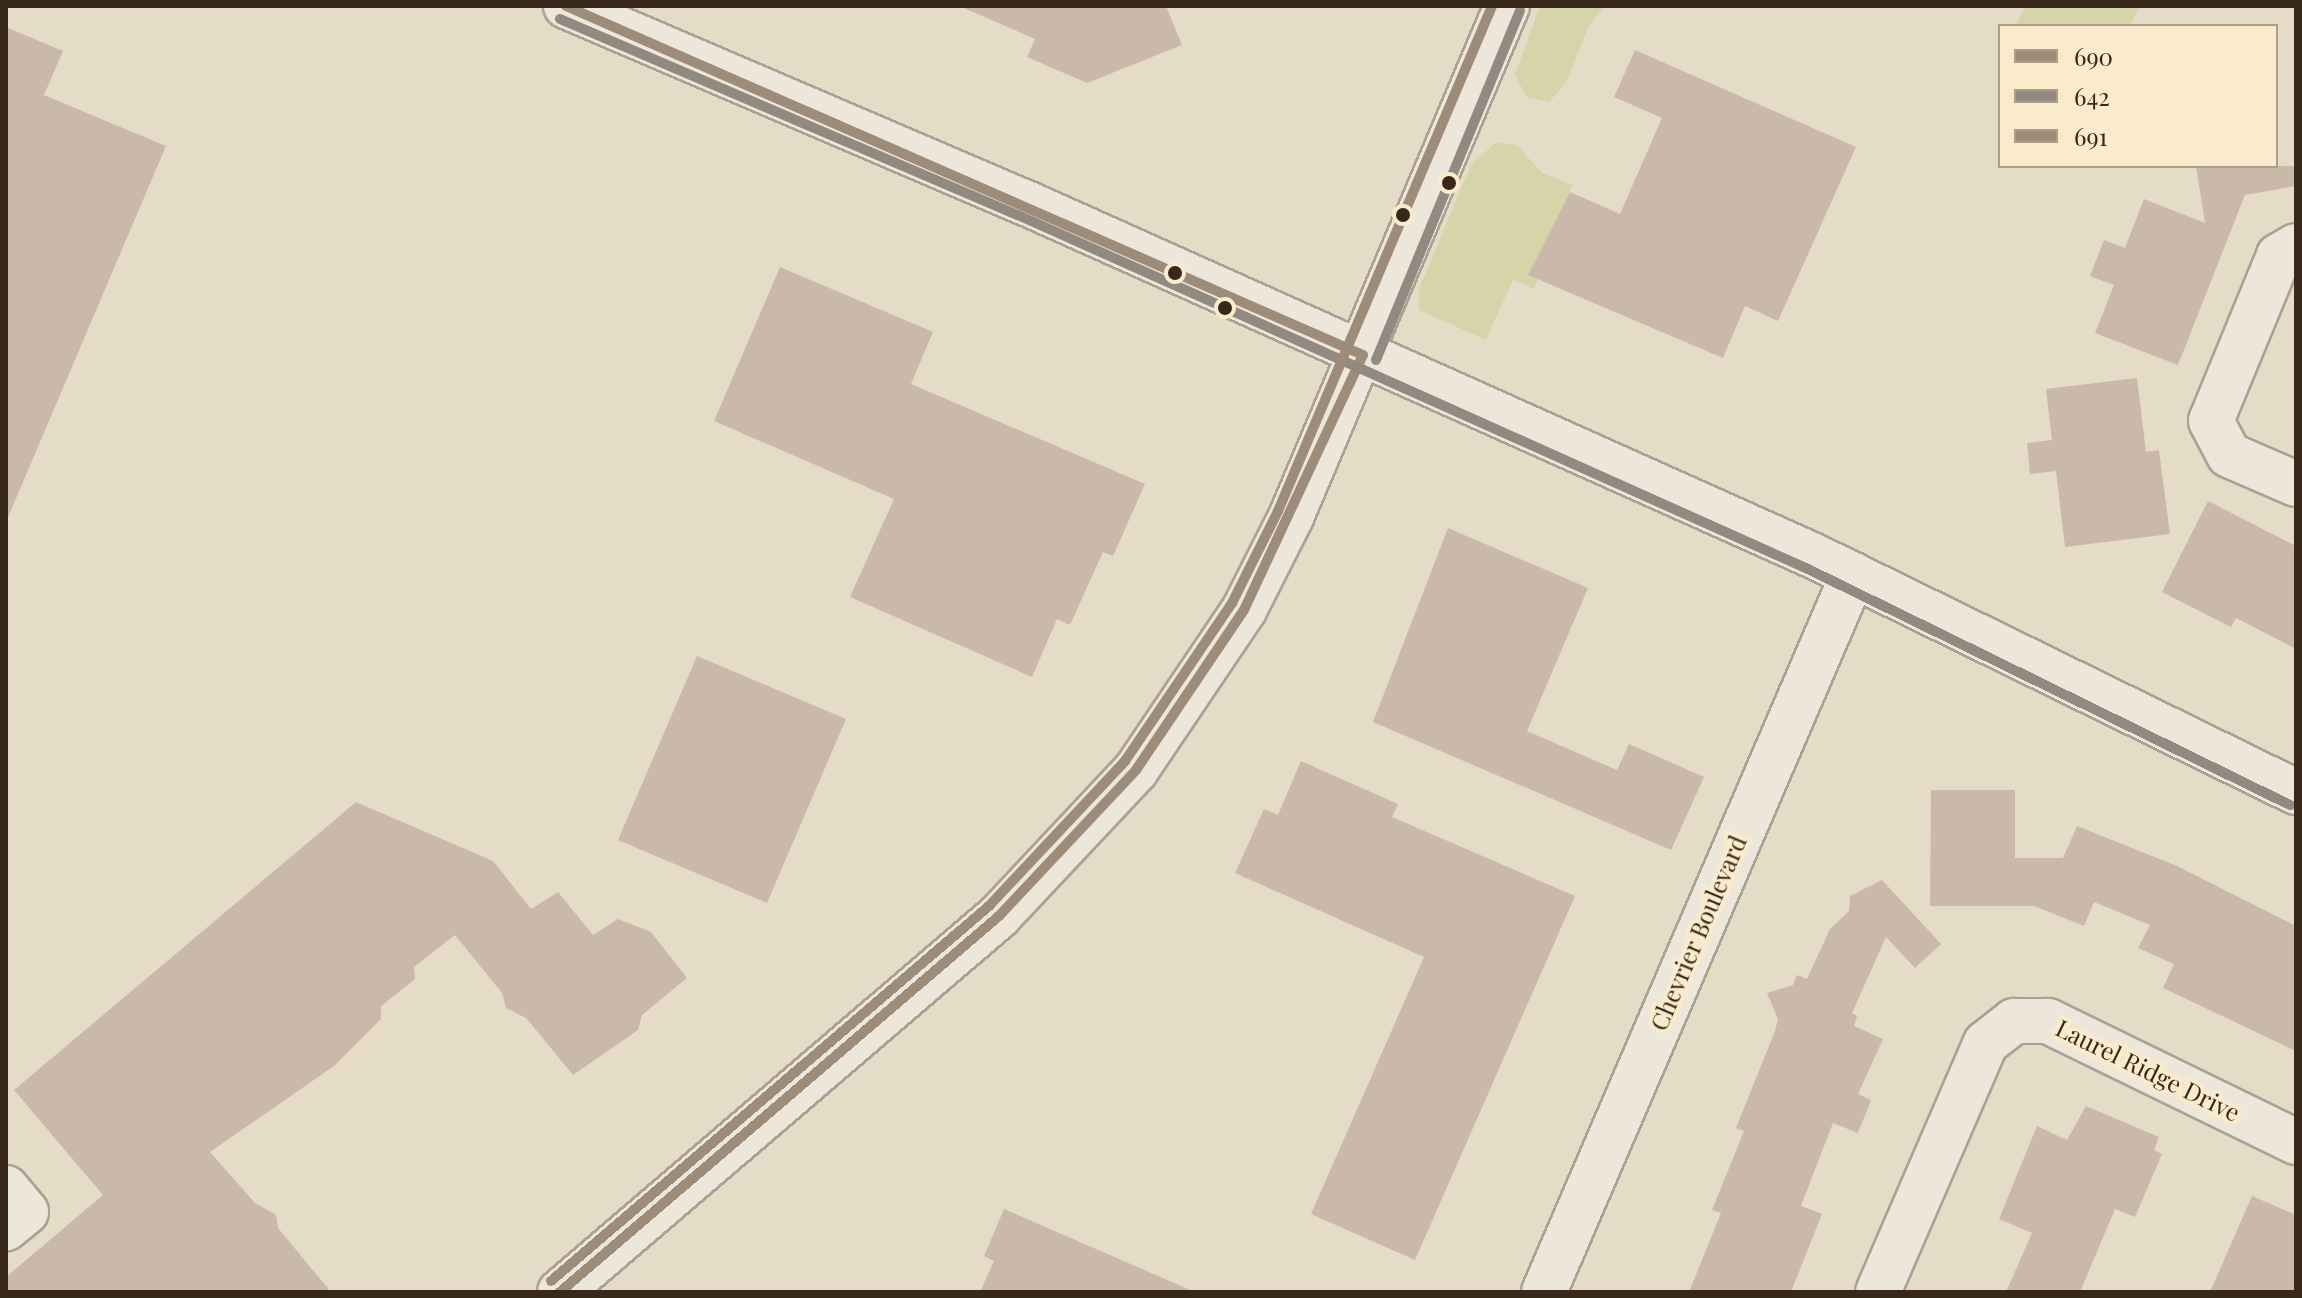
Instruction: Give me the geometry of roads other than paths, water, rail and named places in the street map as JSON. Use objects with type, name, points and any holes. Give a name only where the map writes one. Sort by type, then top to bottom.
[{"type":"street","points":[[566,6],[1363,355],[1853,575],[2296,792]]},
{"type":"street","points":[[560,1292],[999,916],[1136,770],[1244,610],[1363,355],[1507,6]]},
{"type":"street","points":[[2296,246],[2279,256],[2211,421],[2229,455],[2296,484]]},
{"type":"street","name":"Chevrier Boulevard","points":[[1544,1292],[1853,575]]},
{"type":"street","name":"Laurel Ridge Drive","points":[[1878,1292],[1986,1043],[2014,1021],[2048,1021],[2296,1142]]},
{"type":"street","points":[[6,1188],[26,1212],[6,1228]]}]
